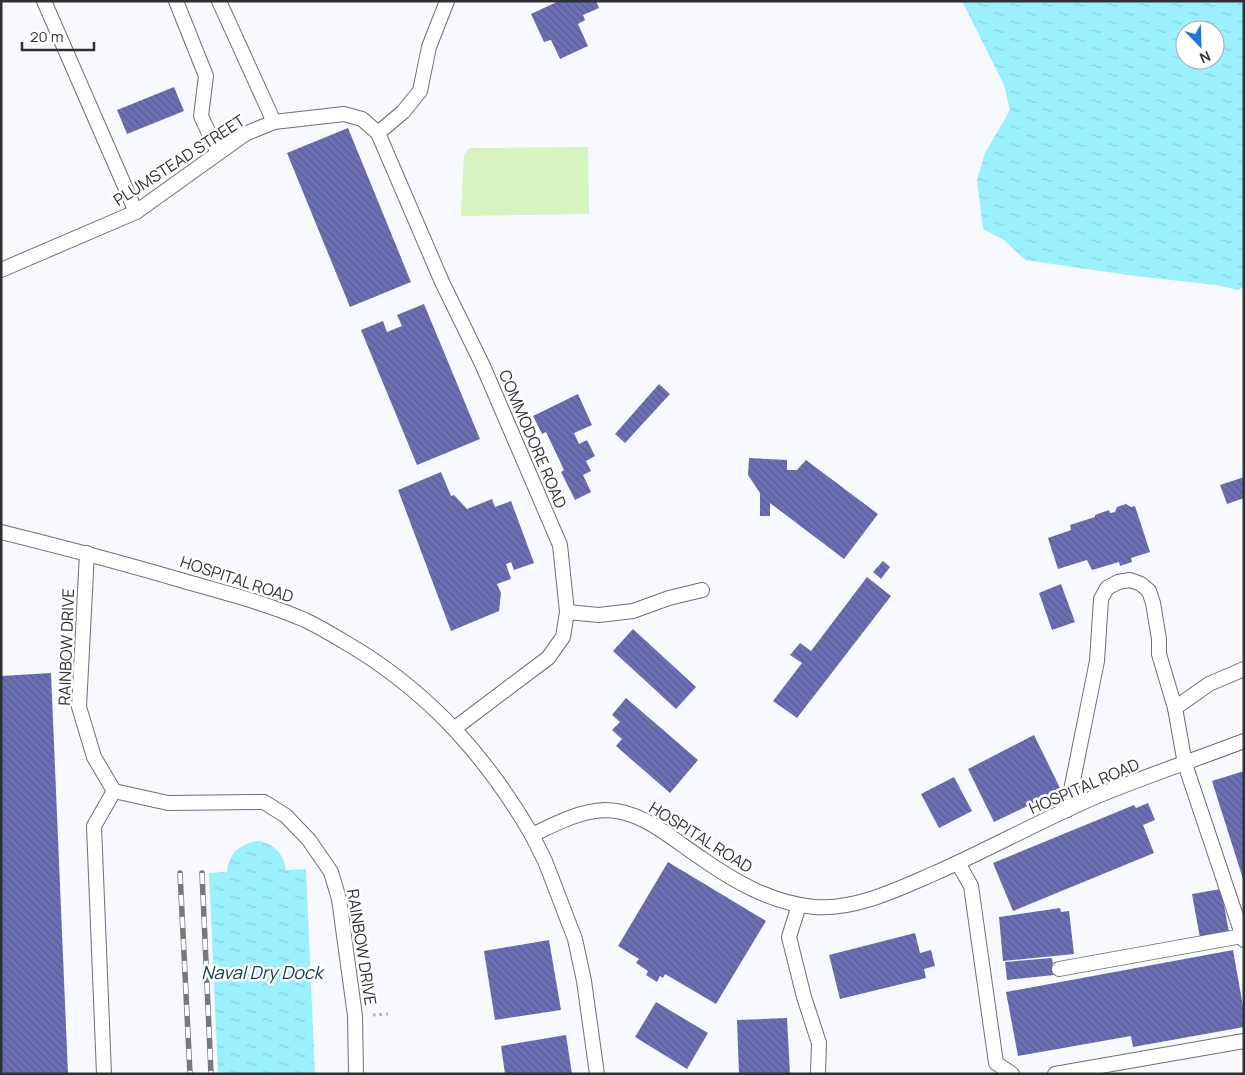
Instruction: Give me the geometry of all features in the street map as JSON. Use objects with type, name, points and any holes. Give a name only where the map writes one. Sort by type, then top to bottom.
[{"type":"lane","points":[[44,1],[136,212]]},
{"type":"lane","points":[[176,1],[206,76],[201,116],[218,153]]},
{"type":"lane","points":[[219,1],[274,122]]},
{"type":"lane","points":[[378,133],[403,112],[420,91],[429,46],[447,1]]},
{"type":"lane","name":"PLUMSTEAD STREET","points":[[1,270],[136,212],[245,134],[274,122],[344,114],[362,119],[378,133]]},
{"type":"lane","name":"COMMODORE ROAD","points":[[378,133],[442,282],[483,366],[560,544],[567,612],[563,637],[548,658],[455,728]]},
{"type":"lane","name":"HOSPITAL ROAD","points":[[1,532],[87,553],[268,605],[307,621],[355,648],[401,679],[429,702],[455,728],[498,781],[532,835],[564,820],[592,811],[606,810],[638,816],[755,892],[799,905],[832,907],[860,902],[889,893],[958,863],[1096,797],[1244,741]]},
{"type":"lane","name":"RAINBOW DRIVE","points":[[87,553],[79,706],[94,757],[114,791],[168,802],[264,802],[286,816],[309,840],[331,872],[339,899],[355,1016],[356,1074]]},
{"type":"lane","points":[[1059,969],[1243,938],[1239,908],[1185,764],[1175,708],[1159,654],[1159,639],[1153,603],[1149,591],[1141,584],[1130,580],[1118,582],[1108,588],[1101,599],[1097,661],[1067,810]]},
{"type":"lane","points":[[567,612],[599,615],[633,611],[669,598],[702,590]]},
{"type":"lane","points":[[1175,708],[1209,684],[1244,669]]},
{"type":"lane","points":[[104,1074],[94,826],[114,791]]},
{"type":"lane","points":[[532,835],[544,860],[575,939],[584,981],[597,1074]]},
{"type":"lane","points":[[958,863],[971,886],[996,1063],[1012,1074]]},
{"type":"lane","points":[[799,905],[789,937],[804,997],[819,1043],[818,1074]]},
{"type":"lane","points":[[1056,1074],[1244,1041]]},
{"type":"lane","points":[[820,1050],[830,1074]]},
{"type":"green space","points":[[588,147],[589,214],[461,216],[464,155],[469,148]]},
{"type":"water","points":[[962,1],[1244,1],[1244,287],[1238,290],[1216,285],[1135,276],[1025,260],[1004,240],[983,229],[977,180],[985,153],[1010,110],[1004,85]]},
{"type":"water","name":"Naval Dry Dock","points":[[259,841],[274,847],[281,855],[286,870],[306,869],[315,1074],[218,1074],[209,873],[227,872],[230,859],[237,850],[246,844]]},
{"type":"building","points":[[559,1],[596,1],[599,8],[583,15],[585,20],[578,24],[588,46],[560,59],[551,40],[544,42],[531,14]]},
{"type":"building","points":[[174,87],[184,111],[127,134],[117,110]]},
{"type":"building","points":[[348,128],[411,282],[350,307],[287,153]]},
{"type":"building","points":[[424,304],[480,439],[417,465],[361,330],[383,321],[387,332],[402,326],[397,315]]},
{"type":"building","points":[[659,384],[670,394],[625,443],[615,434]]},
{"type":"building","points":[[578,394],[592,425],[574,433],[579,444],[587,440],[595,456],[586,461],[591,471],[583,475],[591,492],[575,500],[561,472],[564,470],[546,432],[542,434],[533,416]]},
{"type":"building","points":[[749,458],[787,460],[787,470],[797,470],[806,460],[878,514],[844,559],[770,503],[770,516],[760,516],[760,493],[748,475]]},
{"type":"building","points":[[441,472],[451,496],[454,495],[467,509],[492,499],[495,507],[511,501],[534,563],[514,570],[511,562],[506,564],[511,579],[497,584],[501,593],[499,611],[451,631],[398,490]]},
{"type":"building","points":[[1244,477],[1244,498],[1227,504],[1220,485]]},
{"type":"building","points":[[1126,504],[1131,507],[1135,506],[1150,552],[1131,558],[1132,562],[1120,566],[1119,562],[1092,570],[1087,560],[1058,569],[1048,538],[1071,530],[1070,525],[1095,517],[1095,515],[1109,510],[1110,513],[1115,512],[1117,507]]},
{"type":"building","points":[[883,561],[890,567],[881,579],[873,572]]},
{"type":"building","points":[[867,577],[891,596],[797,718],[773,701],[802,663],[790,655],[800,643],[811,651]]},
{"type":"building","points":[[1061,584],[1075,622],[1052,630],[1039,593]]},
{"type":"building","points":[[633,629],[696,687],[676,709],[613,651]]},
{"type":"building","points":[[51,673],[68,1074],[1,1074],[1,676]]},
{"type":"building","points":[[626,698],[698,760],[670,793],[616,746],[622,739],[612,730],[620,722],[612,715]]},
{"type":"building","points":[[1034,735],[1061,790],[994,822],[968,769]]},
{"type":"building","points":[[1244,771],[1244,879],[1243,879],[1212,781]]},
{"type":"building","points":[[954,777],[972,811],[939,828],[921,794]]},
{"type":"building","points":[[1148,803],[1155,820],[1143,825],[1154,853],[1013,911],[993,863],[1134,805],[1136,808]]},
{"type":"building","points":[[668,862],[766,921],[716,1004],[665,974],[663,978],[660,976],[657,982],[646,975],[648,971],[636,963],[639,959],[618,946]]},
{"type":"building","points":[[1221,889],[1229,932],[1200,938],[1192,894]]},
{"type":"building","points":[[1060,908],[1061,912],[1069,911],[1074,954],[1003,961],[999,917]]},
{"type":"building","points":[[915,933],[920,953],[931,950],[935,966],[924,969],[926,978],[840,999],[829,955]]},
{"type":"building","points":[[549,940],[561,1010],[495,1020],[484,951]]},
{"type":"building","points":[[1233,950],[1244,1012],[1244,1027],[1133,1047],[1131,1036],[1018,1056],[1006,992]]},
{"type":"building","points":[[1052,958],[1054,975],[1007,980],[1005,962]]},
{"type":"building","points":[[656,1002],[708,1033],[687,1069],[635,1037]]},
{"type":"building","points":[[787,1018],[790,1074],[739,1074],[737,1020]]},
{"type":"building","points":[[566,1035],[572,1074],[505,1074],[501,1046]]},
{"type":"railway","points":[[180,873],[190,1074]]},
{"type":"railway","points":[[202,873],[211,1074]]}]
